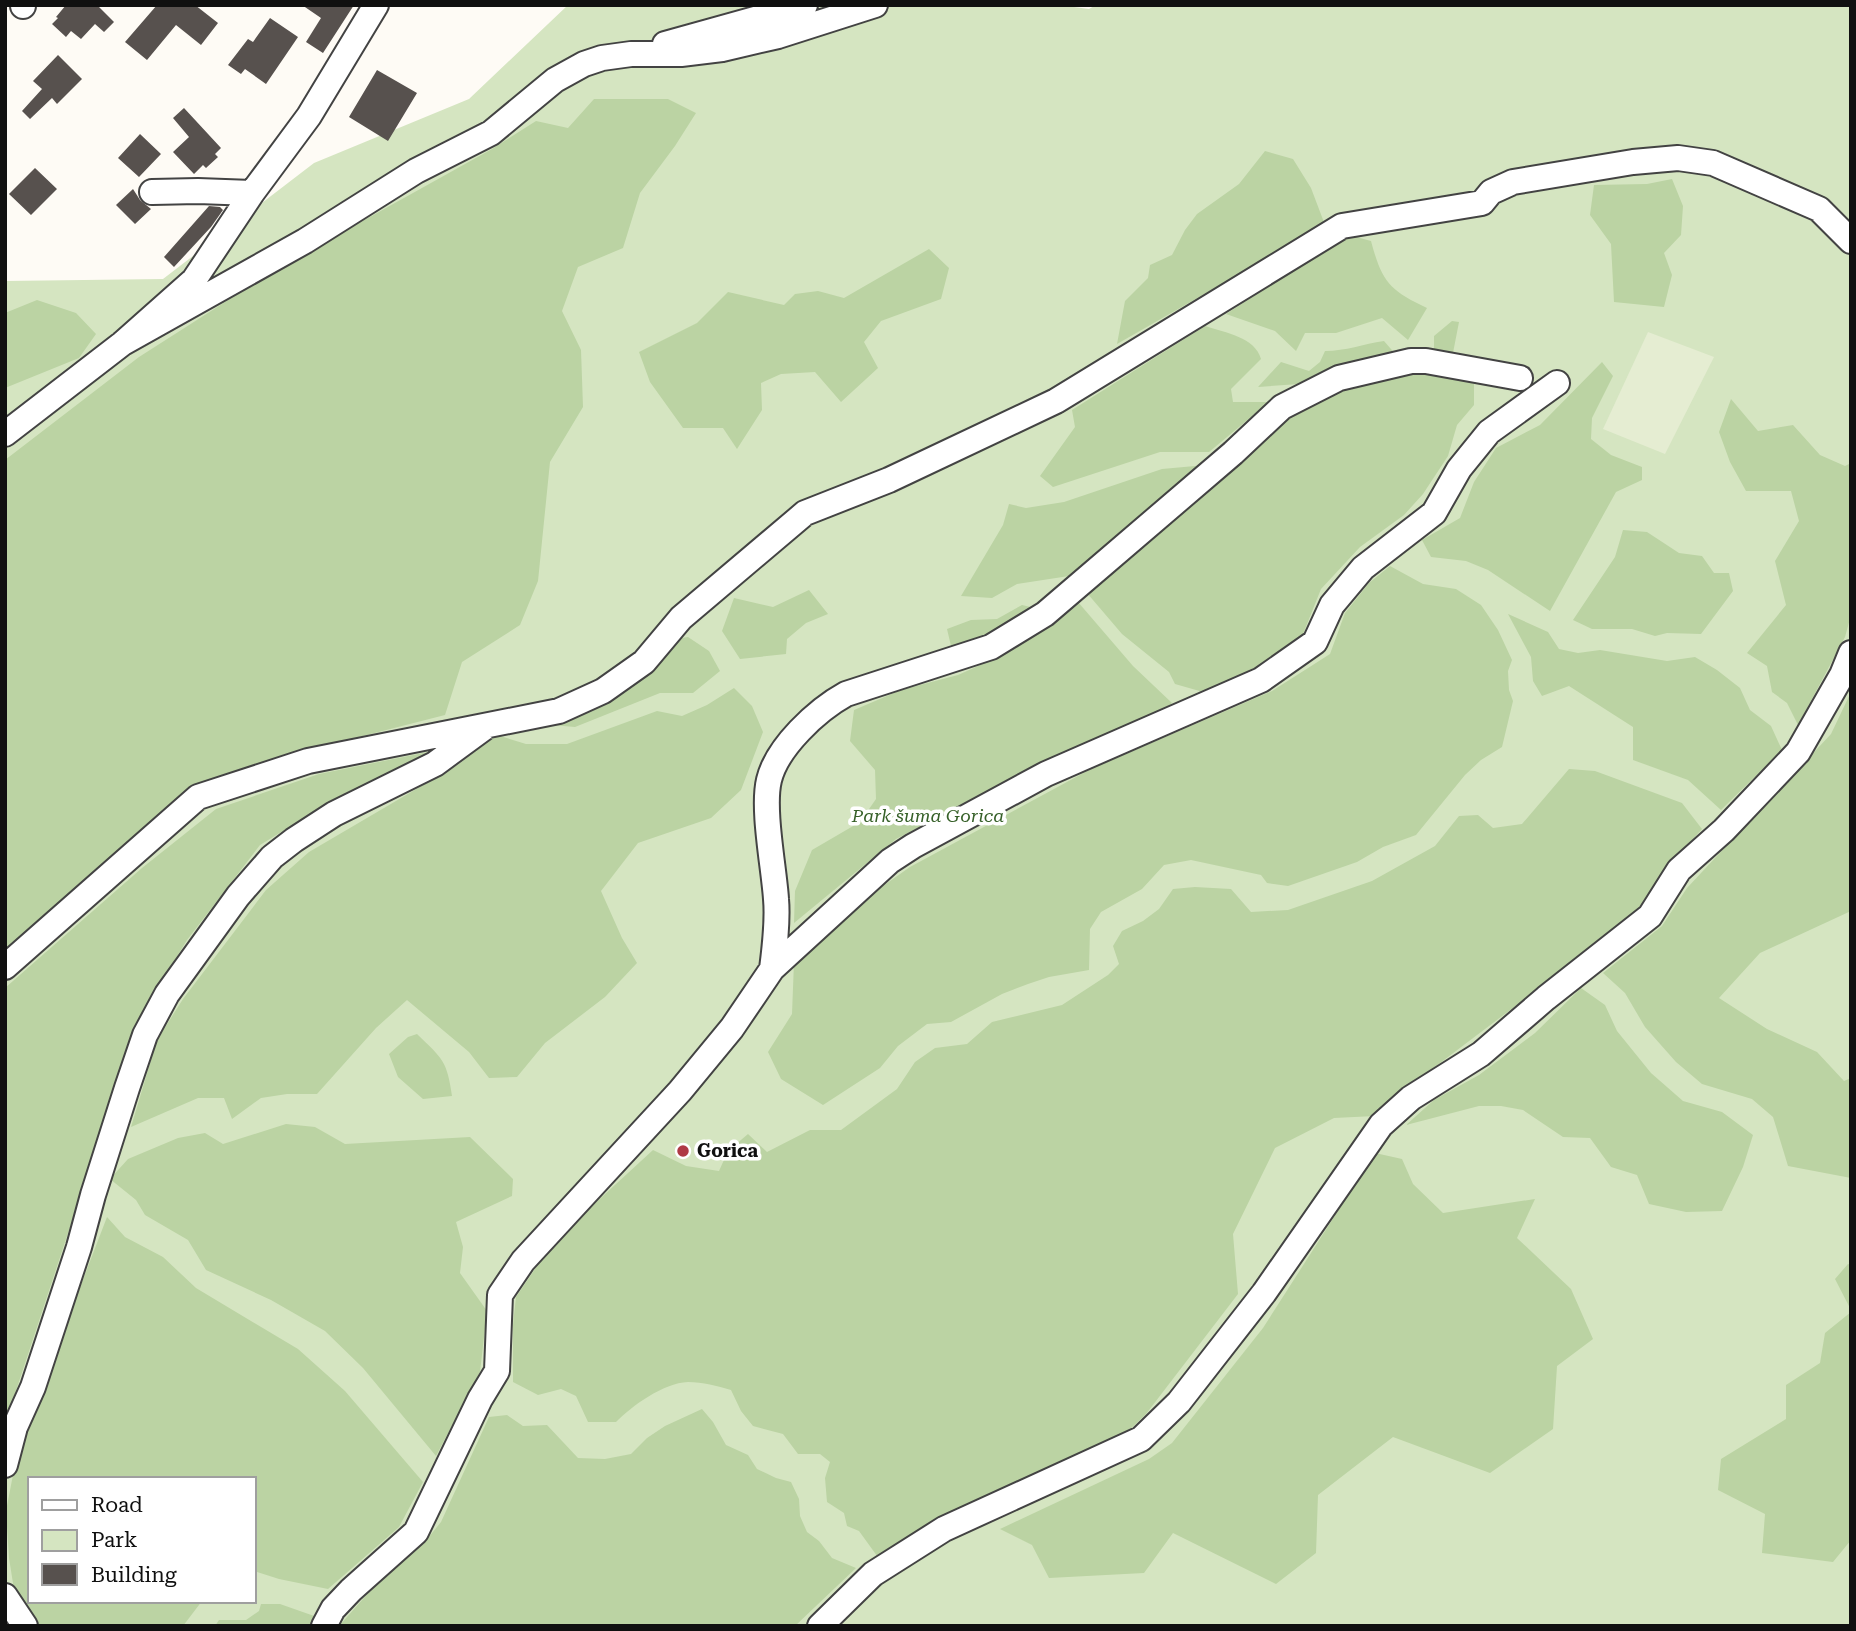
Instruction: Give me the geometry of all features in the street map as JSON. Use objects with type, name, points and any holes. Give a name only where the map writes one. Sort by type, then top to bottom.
[{"type":"street","points":[[5,434],[123,343],[194,281],[252,193],[309,116],[376,5]]},
{"type":"street","points":[[646,53],[673,41],[805,5]]},
{"type":"street","points":[[123,343],[305,242],[416,171],[491,133],[564,74],[602,58],[722,49],[778,36],[875,5]]},
{"type":"street","points":[[5,967],[198,797],[308,761],[559,711],[603,691],[644,662],[681,618],[805,513],[889,480],[1056,401],[1342,226],[1482,203],[1491,192],[1513,182],[1633,162],[1678,158],[1713,163],[1819,209],[1851,240]]},
{"type":"street","points":[[152,192],[252,193]]},
{"type":"street","points":[[772,969],[777,902],[768,808],[769,780],[789,742],[830,703],[846,694],[991,646],[1045,614],[1223,462],[1282,407],[1339,378],[1411,361],[1426,361],[1520,378]]},
{"type":"street","points":[[324,1626],[333,1609],[351,1590],[416,1532],[480,1399],[497,1371],[500,1295],[523,1261],[680,1091],[732,1028],[772,969],[890,861],[913,846],[1046,774],[1261,680],[1315,642],[1332,605],[1363,568],[1434,513],[1460,470],[1489,432],[1558,383]]},
{"type":"street","points":[[820,1626],[873,1574],[944,1528],[1141,1439],[1179,1402],[1264,1293],[1381,1125],[1411,1098],[1481,1054],[1546,998],[1650,916],[1679,870],[1724,830],[1798,752],[1842,676],[1851,653]]},
{"type":"street","points":[[5,1465],[15,1427],[33,1387],[79,1247],[145,1035],[167,994],[238,895],[272,858],[334,814],[435,764],[490,724]]},
{"type":"street","points":[[5,1596],[25,1626]]},
{"type":"green space","name":"Park šuma Gorica","points":[[568,5],[1059,5],[1089,9],[1096,5],[1851,5],[1851,1626],[5,1626],[5,281],[163,279],[314,163],[469,99]]},
{"type":"green space","points":[[594,99],[668,99],[696,113],[640,193],[623,248],[578,267],[562,311],[581,350],[583,407],[550,462],[538,581],[520,625],[462,662],[445,715],[304,751],[199,786],[5,954],[5,460],[139,357],[280,267],[492,149],[536,121],[568,128]]},
{"type":"green space","points":[[1265,151],[1293,159],[1311,188],[1325,225],[1117,344],[1125,301],[1148,278],[1150,265],[1172,255],[1197,214],[1239,184]]},
{"type":"green space","points":[[1672,179],[1683,206],[1681,235],[1664,253],[1672,275],[1664,307],[1614,302],[1611,244],[1590,215],[1594,185],[1647,184]]},
{"type":"green space","points":[[1349,235],[1371,241],[1379,266],[1389,283],[1404,296],[1427,308],[1408,340],[1382,318],[1336,333],[1305,333],[1296,351],[1275,331],[1226,314]]},
{"type":"green space","points":[[929,249],[949,268],[941,299],[881,321],[864,342],[878,368],[841,402],[815,372],[781,374],[761,383],[762,410],[737,449],[723,428],[683,428],[650,382],[639,352],[697,323],[728,292],[784,305],[795,294],[818,291],[844,298]]},
{"type":"green space","points":[[37,300],[76,313],[96,334],[79,358],[5,388],[5,313]]},
{"type":"green space","points":[[1452,321],[1459,322],[1452,358],[1434,355],[1434,336]]},
{"type":"green space","points":[[1205,326],[1246,341],[1258,352],[1261,359],[1231,389],[1233,402],[1269,402],[1209,452],[1160,452],[1053,487],[1040,476],[1075,427],[1072,410]]},
{"type":"green space","points":[[1648,332],[1714,357],[1665,454],[1603,429]]},
{"type":"green space","points":[[1384,341],[1397,356],[1299,384],[1258,387],[1281,362],[1309,371],[1320,362],[1325,351]]},
{"type":"green space","points":[[1602,362],[1613,376],[1592,418],[1591,439],[1611,455],[1642,467],[1642,480],[1616,492],[1550,611],[1488,570],[1466,561],[1431,557],[1422,540],[1460,518],[1474,482],[1496,448],[1540,425]]},
{"type":"green space","points":[[1419,373],[1451,376],[1474,384],[1474,405],[1457,425],[1448,456],[1423,494],[1404,515],[1360,547],[1321,589],[1301,639],[1262,669],[1210,694],[1175,684],[1169,672],[1122,634],[1087,593],[1280,422],[1313,398],[1348,387]]},
{"type":"green space","points":[[1731,399],[1758,431],[1793,425],[1820,455],[1845,466],[1851,463],[1851,615],[1845,637],[1798,725],[1787,703],[1772,692],[1767,666],[1747,653],[1786,605],[1775,561],[1799,521],[1791,491],[1746,491],[1730,462],[1719,432]]},
{"type":"green space","points":[[1206,465],[1082,574],[1017,584],[992,598],[961,596],[1003,525],[1009,504],[1026,508],[1064,502],[1162,469]]},
{"type":"green space","points":[[1623,530],[1647,532],[1679,553],[1702,556],[1714,573],[1729,573],[1733,591],[1701,634],[1667,633],[1655,636],[1632,629],[1592,629],[1573,620],[1615,557]]},
{"type":"green space","points":[[1390,566],[1423,584],[1456,589],[1481,605],[1498,630],[1512,660],[1508,671],[1509,690],[1513,701],[1502,747],[1481,760],[1465,775],[1416,835],[1383,847],[1357,862],[1288,886],[1267,883],[1261,875],[1191,860],[1164,865],[1142,889],[1101,912],[1090,929],[1089,970],[1049,977],[1028,984],[1002,994],[951,1022],[927,1024],[898,1046],[880,1068],[823,1105],[781,1079],[768,1052],[792,1014],[794,962],[856,905],[910,867],[1091,769],[1272,691],[1330,654],[1345,613],[1369,583]]},
{"type":"green space","points":[[809,590],[828,614],[806,623],[787,639],[786,654],[740,659],[722,631],[734,598],[773,607]]},
{"type":"green space","points":[[1078,602],[1133,666],[1172,703],[1162,712],[1012,780],[896,839],[794,923],[795,891],[812,850],[860,822],[876,799],[875,770],[850,741],[854,710],[901,690],[958,675],[1003,655]]},
{"type":"green space","points":[[1022,605],[1035,608],[979,643],[951,646],[947,629],[971,620],[997,619]]},
{"type":"green space","points":[[1508,614],[1548,632],[1559,649],[1578,653],[1600,650],[1667,661],[1695,657],[1740,688],[1750,710],[1771,726],[1782,750],[1721,810],[1688,780],[1633,760],[1633,727],[1569,686],[1542,696],[1533,681],[1531,657]]},
{"type":"green space","points":[[688,637],[709,651],[720,671],[693,693],[660,693],[575,727],[541,724],[618,695],[648,674],[676,639]]},
{"type":"green space","points":[[734,688],[752,706],[763,732],[741,790],[711,818],[638,843],[601,891],[622,938],[637,963],[605,997],[545,1043],[517,1077],[489,1078],[469,1052],[407,1000],[376,1028],[317,1094],[287,1094],[261,1098],[232,1119],[224,1098],[198,1098],[131,1127],[157,1040],[183,999],[266,890],[309,852],[459,764],[497,735],[526,744],[567,744],[657,711],[682,716],[707,705]]},
{"type":"green space","points":[[1851,692],[1851,911],[1760,953],[1719,998],[1767,1029],[1817,1052],[1844,1081],[1851,1078],[1851,1178],[1788,1166],[1773,1117],[1752,1099],[1702,1084],[1676,1062],[1645,1027],[1625,993],[1603,973],[1662,926],[1687,888],[1831,734]]},
{"type":"green space","points":[[433,751],[322,807],[260,845],[187,940],[139,1018],[5,1424],[5,988],[142,868],[216,809],[319,774]]},
{"type":"green space","points":[[1569,769],[1595,771],[1682,803],[1702,829],[1664,870],[1645,908],[1403,1091],[1375,1116],[1334,1118],[1275,1148],[1233,1234],[1238,1294],[1146,1414],[1127,1432],[945,1517],[880,1560],[859,1531],[847,1526],[844,1513],[827,1502],[825,1478],[830,1462],[820,1454],[798,1454],[783,1434],[753,1426],[741,1411],[731,1390],[699,1383],[678,1383],[649,1396],[616,1422],[588,1422],[576,1396],[561,1389],[538,1395],[513,1382],[516,1297],[554,1241],[653,1150],[686,1166],[719,1171],[728,1151],[748,1134],[767,1152],[810,1130],[841,1130],[897,1089],[915,1062],[935,1048],[967,1044],[992,1022],[1062,1005],[1108,975],[1119,964],[1113,946],[1122,931],[1143,921],[1159,909],[1173,889],[1231,889],[1251,912],[1288,910],[1372,881],[1435,846],[1459,816],[1478,815],[1493,828],[1522,824]]},
{"type":"green space","points":[[1581,988],[1605,1005],[1617,1031],[1651,1073],[1683,1101],[1722,1112],[1753,1135],[1743,1167],[1722,1211],[1686,1212],[1649,1204],[1637,1175],[1611,1167],[1590,1138],[1563,1137],[1523,1110],[1479,1106],[1406,1125],[1434,1100],[1479,1075],[1535,1033]]},
{"type":"green space","points":[[417,1034],[433,1049],[446,1068],[452,1096],[423,1099],[398,1077],[389,1054],[408,1037]]},
{"type":"green space","points":[[286,1124],[315,1127],[345,1144],[470,1137],[513,1179],[512,1196],[456,1222],[463,1247],[460,1273],[487,1311],[480,1372],[436,1456],[363,1368],[325,1331],[271,1300],[206,1270],[188,1240],[145,1215],[136,1200],[110,1179],[128,1159],[178,1138],[205,1133],[223,1144]]},
{"type":"green space","points":[[1375,1153],[1402,1159],[1413,1184],[1443,1213],[1535,1199],[1517,1238],[1571,1289],[1593,1339],[1557,1366],[1553,1429],[1490,1473],[1393,1437],[1318,1495],[1316,1553],[1276,1584],[1173,1533],[1144,1573],[1049,1578],[1032,1545],[1000,1529],[1149,1459],[1172,1443],[1263,1328]]},
{"type":"green space","points":[[107,1217],[125,1237],[163,1257],[196,1288],[298,1349],[345,1391],[423,1482],[399,1527],[328,1589],[256,1572],[256,1477],[28,1477],[28,1603],[200,1603],[183,1626],[39,1626],[15,1596],[9,1558],[6,1511],[18,1449]]},
{"type":"green space","points":[[1848,1264],[1851,1265],[1851,1310],[1835,1279]]},
{"type":"green space","points":[[1851,1312],[1851,1540],[1833,1562],[1762,1553],[1765,1514],[1718,1490],[1721,1459],[1786,1419],[1786,1385],[1820,1363],[1825,1333]]},
{"type":"green space","points":[[702,1409],[726,1445],[748,1455],[757,1469],[791,1482],[799,1499],[800,1516],[807,1532],[819,1541],[832,1558],[856,1568],[795,1626],[339,1626],[394,1564],[424,1543],[441,1522],[489,1417],[507,1415],[523,1426],[547,1425],[578,1458],[605,1459],[631,1454],[647,1438],[665,1426]]},
{"type":"green space","points":[[261,1604],[280,1604],[317,1617],[309,1626],[215,1626],[219,1620],[246,1620],[259,1611]]},
{"type":"building","points":[[66,5],[97,5],[114,22],[104,32],[95,24],[81,39],[71,31],[66,37],[52,24]]},
{"type":"building","points":[[157,5],[195,5],[218,23],[201,45],[176,25],[147,60],[125,42]]},
{"type":"building","points":[[302,5],[354,5],[323,53],[306,42],[321,18]]},
{"type":"building","points":[[270,18],[298,37],[266,84],[245,69],[241,74],[228,65],[248,39],[253,42]]},
{"type":"building","points":[[58,55],[82,79],[57,104],[52,98],[30,119],[22,111],[42,89],[33,81]]},
{"type":"building","points":[[377,70],[417,93],[388,141],[349,117]]},
{"type":"building","points":[[184,108],[221,148],[215,154],[218,157],[206,168],[203,165],[194,174],[173,152],[189,137],[173,118]]},
{"type":"building","points":[[140,134],[161,154],[139,177],[118,158]]},
{"type":"building","points":[[35,168],[57,189],[31,215],[9,194]]},
{"type":"building","points":[[133,189],[140,200],[151,209],[135,224],[116,205]]},
{"type":"building","points":[[209,206],[223,210],[174,267],[164,257]]},
{"type":"place","name":"Gorica","points":[[683,1151]]}]
